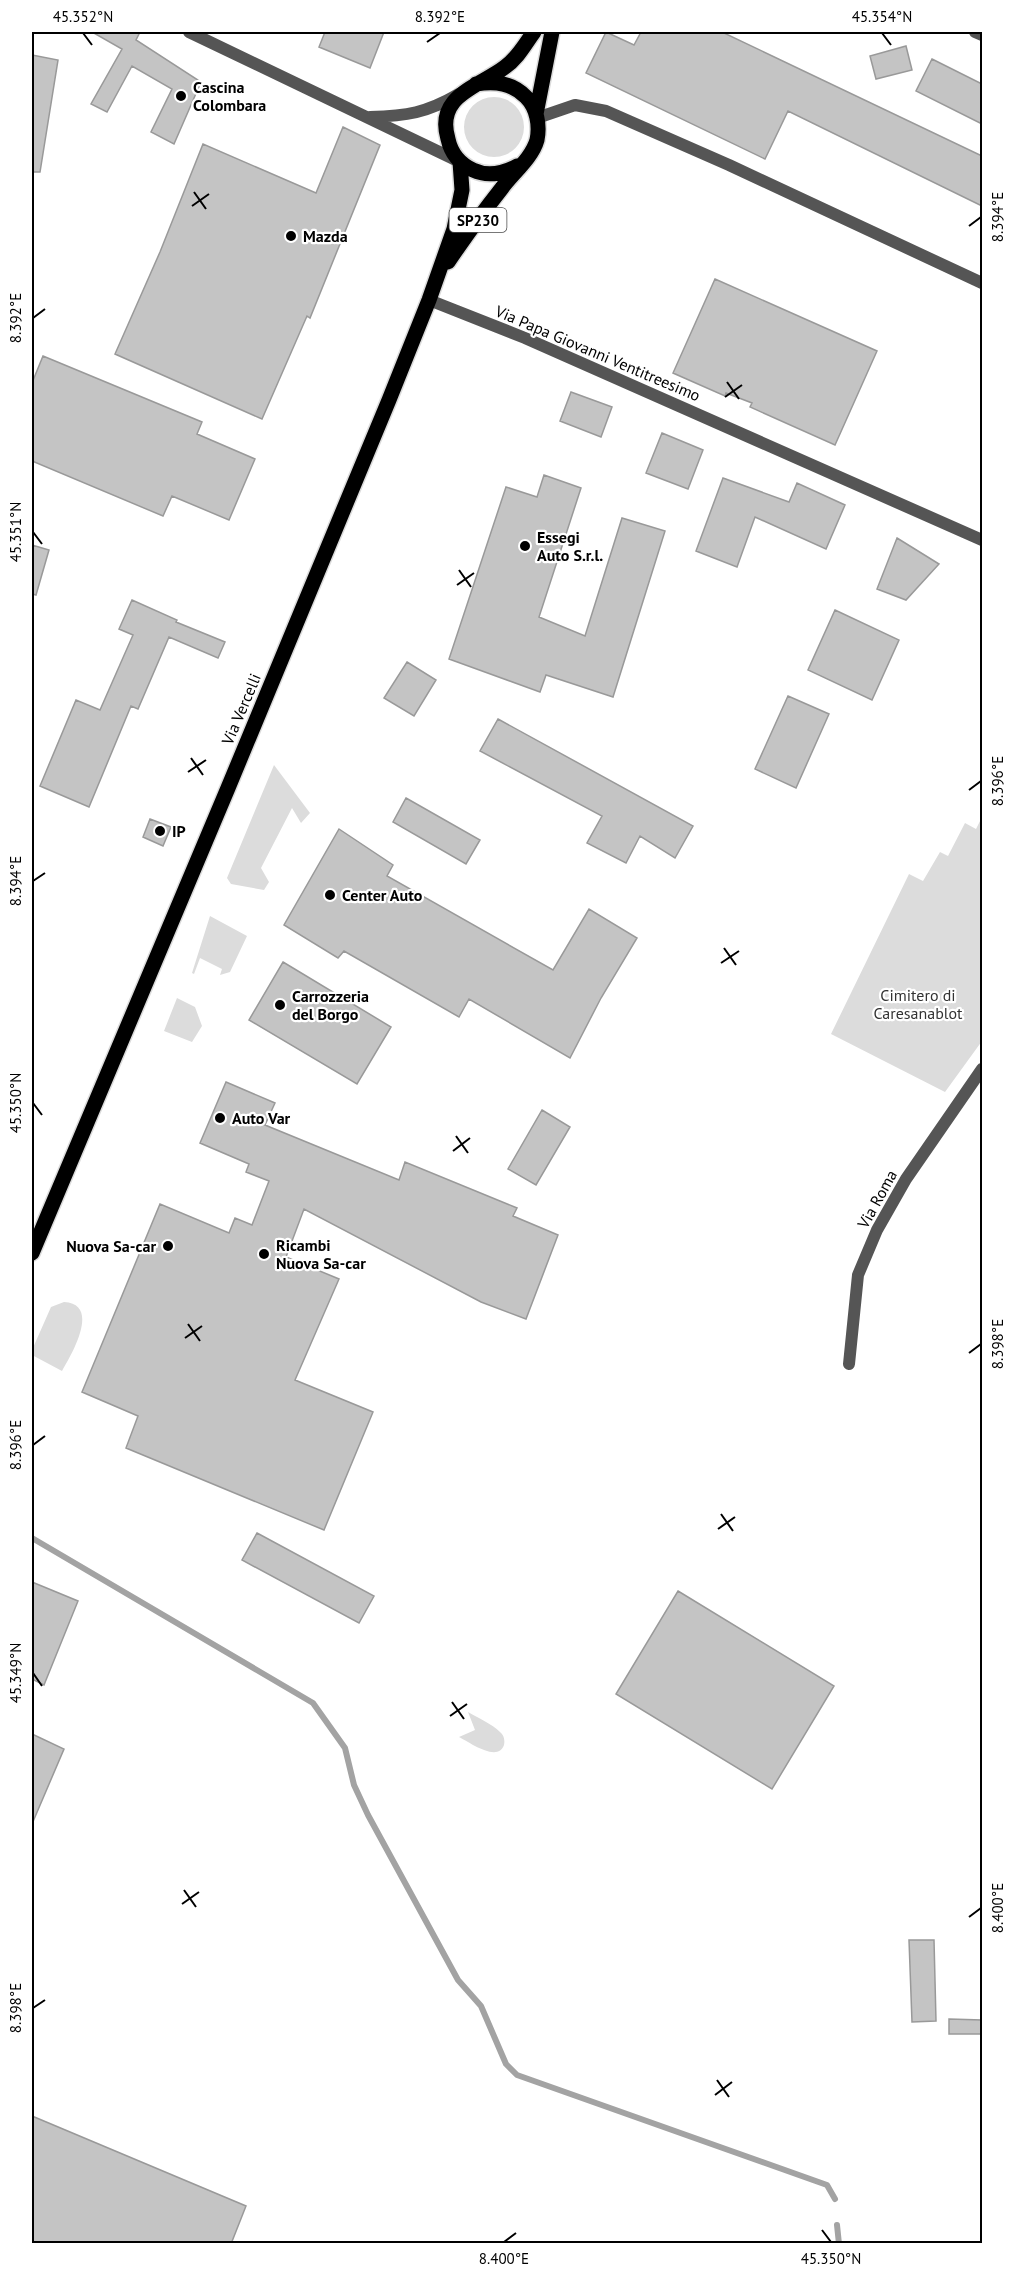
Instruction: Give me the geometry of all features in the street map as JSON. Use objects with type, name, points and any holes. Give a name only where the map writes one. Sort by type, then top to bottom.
[{"type":"main road","name":"Via Vercelli","points":[[32,1253],[429,300],[453,229],[462,190],[460,162],[450,149],[446,133],[447,117],[453,103],[470,87],[504,68],[516,58],[534,32]]},
{"type":"main road","name":"Via Vercelli","points":[[437,276],[520,165],[530,155],[537,142],[539,128],[537,116],[552,32]]},
{"type":"main road","points":[[470,87],[491,81],[512,87],[529,100],[537,116]]},
{"type":"main road","points":[[460,162],[474,171],[489,174],[506,172],[520,165]]},
{"type":"street","points":[[189,32],[460,162]]},
{"type":"street","points":[[975,32],[982,35]]},
{"type":"street","points":[[366,118],[414,114],[440,105],[470,87]]},
{"type":"street","points":[[537,116],[575,105],[606,111],[729,165],[982,283]]},
{"type":"street","name":"Via Papa Giovanni Ventitreesimo","points":[[429,300],[525,338],[982,540]]},
{"type":"street","name":"Via Roma","points":[[849,1364],[858,1275],[877,1230],[906,1179],[982,1069]]},
{"type":"green space","points":[[494,97],[511,102],[519,110],[524,127],[519,144],[511,152],[494,157],[477,152],[469,144],[464,127],[469,110],[477,102]]},
{"type":"green space","points":[[274,765],[310,813],[301,823],[292,808],[261,868],[269,882],[264,890],[231,884],[227,878]]},
{"type":"green space","name":"Cimitero di Caresanablot","points":[[982,817],[982,1041],[945,1092],[831,1034],[909,874],[923,881],[940,852],[948,856],[965,823],[976,829]]},
{"type":"green space","points":[[210,916],[247,936],[230,972],[220,975],[222,969],[200,958],[194,974],[192,973]]},
{"type":"green space","points":[[177,998],[195,1007],[202,1026],[192,1042],[164,1031]]},
{"type":"green space","points":[[64,1302],[75,1305],[81,1311],[82,1320],[77,1342],[62,1371],[32,1355],[32,1350],[51,1307]]},
{"type":"green space","points":[[468,1712],[501,1733],[504,1745],[501,1750],[490,1752],[483,1750],[459,1737],[475,1730]]},
{"type":"building","name":"Cascina Colombara","points":[[92,32],[140,32],[136,40],[201,82],[174,144],[151,132],[172,89],[132,66],[107,112],[91,104],[122,49]]},
{"type":"building","points":[[325,32],[384,32],[370,68],[319,47]]},
{"type":"building","points":[[606,32],[634,45],[641,32],[722,32],[982,156],[982,206],[788,111],[765,159],[586,73]]},
{"type":"building","points":[[906,46],[912,70],[876,79],[870,56]]},
{"type":"building","points":[[32,55],[58,60],[40,172],[32,172]]},
{"type":"building","points":[[932,59],[982,84],[982,124],[916,91]]},
{"type":"building","points":[[343,127],[380,145],[310,318],[307,316],[262,419],[115,354],[160,252],[203,144],[316,193]]},
{"type":"building","points":[[715,279],[877,351],[835,445],[750,407],[752,403],[726,393],[725,396],[673,373]]},
{"type":"building","points":[[43,356],[202,422],[197,434],[255,459],[229,520],[172,496],[163,516],[32,461],[32,383]]},
{"type":"building","points":[[571,392],[612,407],[601,437],[560,421]]},
{"type":"building","points":[[662,433],[703,450],[688,489],[646,473]]},
{"type":"building","points":[[544,475],[581,488],[539,617],[585,636],[622,518],[665,531],[613,697],[546,675],[540,692],[449,659],[506,487],[537,497]]},
{"type":"building","points":[[723,478],[789,502],[797,483],[845,505],[826,549],[755,517],[737,567],[696,551]]},
{"type":"building","points":[[897,538],[939,564],[906,600],[877,589]]},
{"type":"building","points":[[32,545],[49,550],[36,595],[32,594]]},
{"type":"building","points":[[132,600],[177,620],[176,622],[225,642],[218,658],[169,637],[138,709],[131,706],[89,807],[40,786],[76,700],[100,710],[133,635],[119,629]]},
{"type":"building","points":[[835,610],[899,640],[872,700],[808,670]]},
{"type":"building","points":[[407,662],[436,680],[414,716],[384,698]]},
{"type":"building","points":[[788,696],[829,714],[796,788],[755,769]]},
{"type":"building","points":[[498,719],[693,826],[675,858],[640,836],[626,863],[587,843],[602,816],[480,751]]},
{"type":"building","points":[[406,798],[480,840],[466,864],[393,822]]},
{"type":"building","points":[[150,819],[171,827],[163,846],[143,837]]},
{"type":"building","points":[[339,829],[393,865],[387,876],[553,970],[589,909],[637,938],[601,998],[570,1058],[469,999],[459,1017],[344,951],[338,958],[284,925]]},
{"type":"building","points":[[283,962],[391,1027],[357,1084],[249,1020]]},
{"type":"building","points":[[226,1082],[275,1103],[265,1125],[399,1180],[405,1162],[517,1208],[513,1216],[558,1235],[526,1319],[481,1302],[304,1209],[286,1257],[339,1279],[295,1380],[373,1412],[324,1530],[126,1448],[138,1416],[82,1392],[160,1204],[229,1233],[235,1218],[252,1225],[269,1181],[246,1172],[249,1164],[200,1143]]},
{"type":"building","points":[[542,1110],[570,1127],[536,1185],[508,1169]]},
{"type":"building","points":[[257,1533],[374,1596],[359,1623],[242,1560]]},
{"type":"building","points":[[32,1582],[78,1601],[44,1685],[32,1679]]},
{"type":"building","points":[[678,1591],[834,1686],[772,1789],[616,1694]]},
{"type":"building","points":[[32,1734],[64,1749],[32,1824]]},
{"type":"building","points":[[909,1940],[934,1940],[936,2021],[912,2022]]},
{"type":"building","points":[[949,2019],[982,2020],[982,2034],[949,2034]]},
{"type":"building","points":[[32,2116],[246,2206],[231,2244],[32,2244]]},
{"type":"waterway","points":[[32,1538],[313,1703],[345,1748],[354,1785],[368,1815],[458,1980],[481,2006],[506,2064],[517,2075],[827,2185],[835,2199]]},
{"type":"waterway","points":[[837,2225],[839,2244]]},
{"type":"place","name":"Cascina Colombara","points":[[181,96]]},
{"type":"place","name":"Mazda","points":[[291,236]]},
{"type":"place","name":"Essegi Auto S.r.l.","points":[[525,546]]},
{"type":"place","name":"IP","points":[[160,831]]},
{"type":"place","name":"Center Auto","points":[[330,895]]},
{"type":"place","name":"Carrozzeria del Borgo","points":[[280,1005]]},
{"type":"place","name":"Auto Var","points":[[220,1118]]},
{"type":"place","name":"Nuova Sa-car","points":[[168,1246]]},
{"type":"place","name":"Ricambi Nuova Sa-car","points":[[264,1254]]}]
